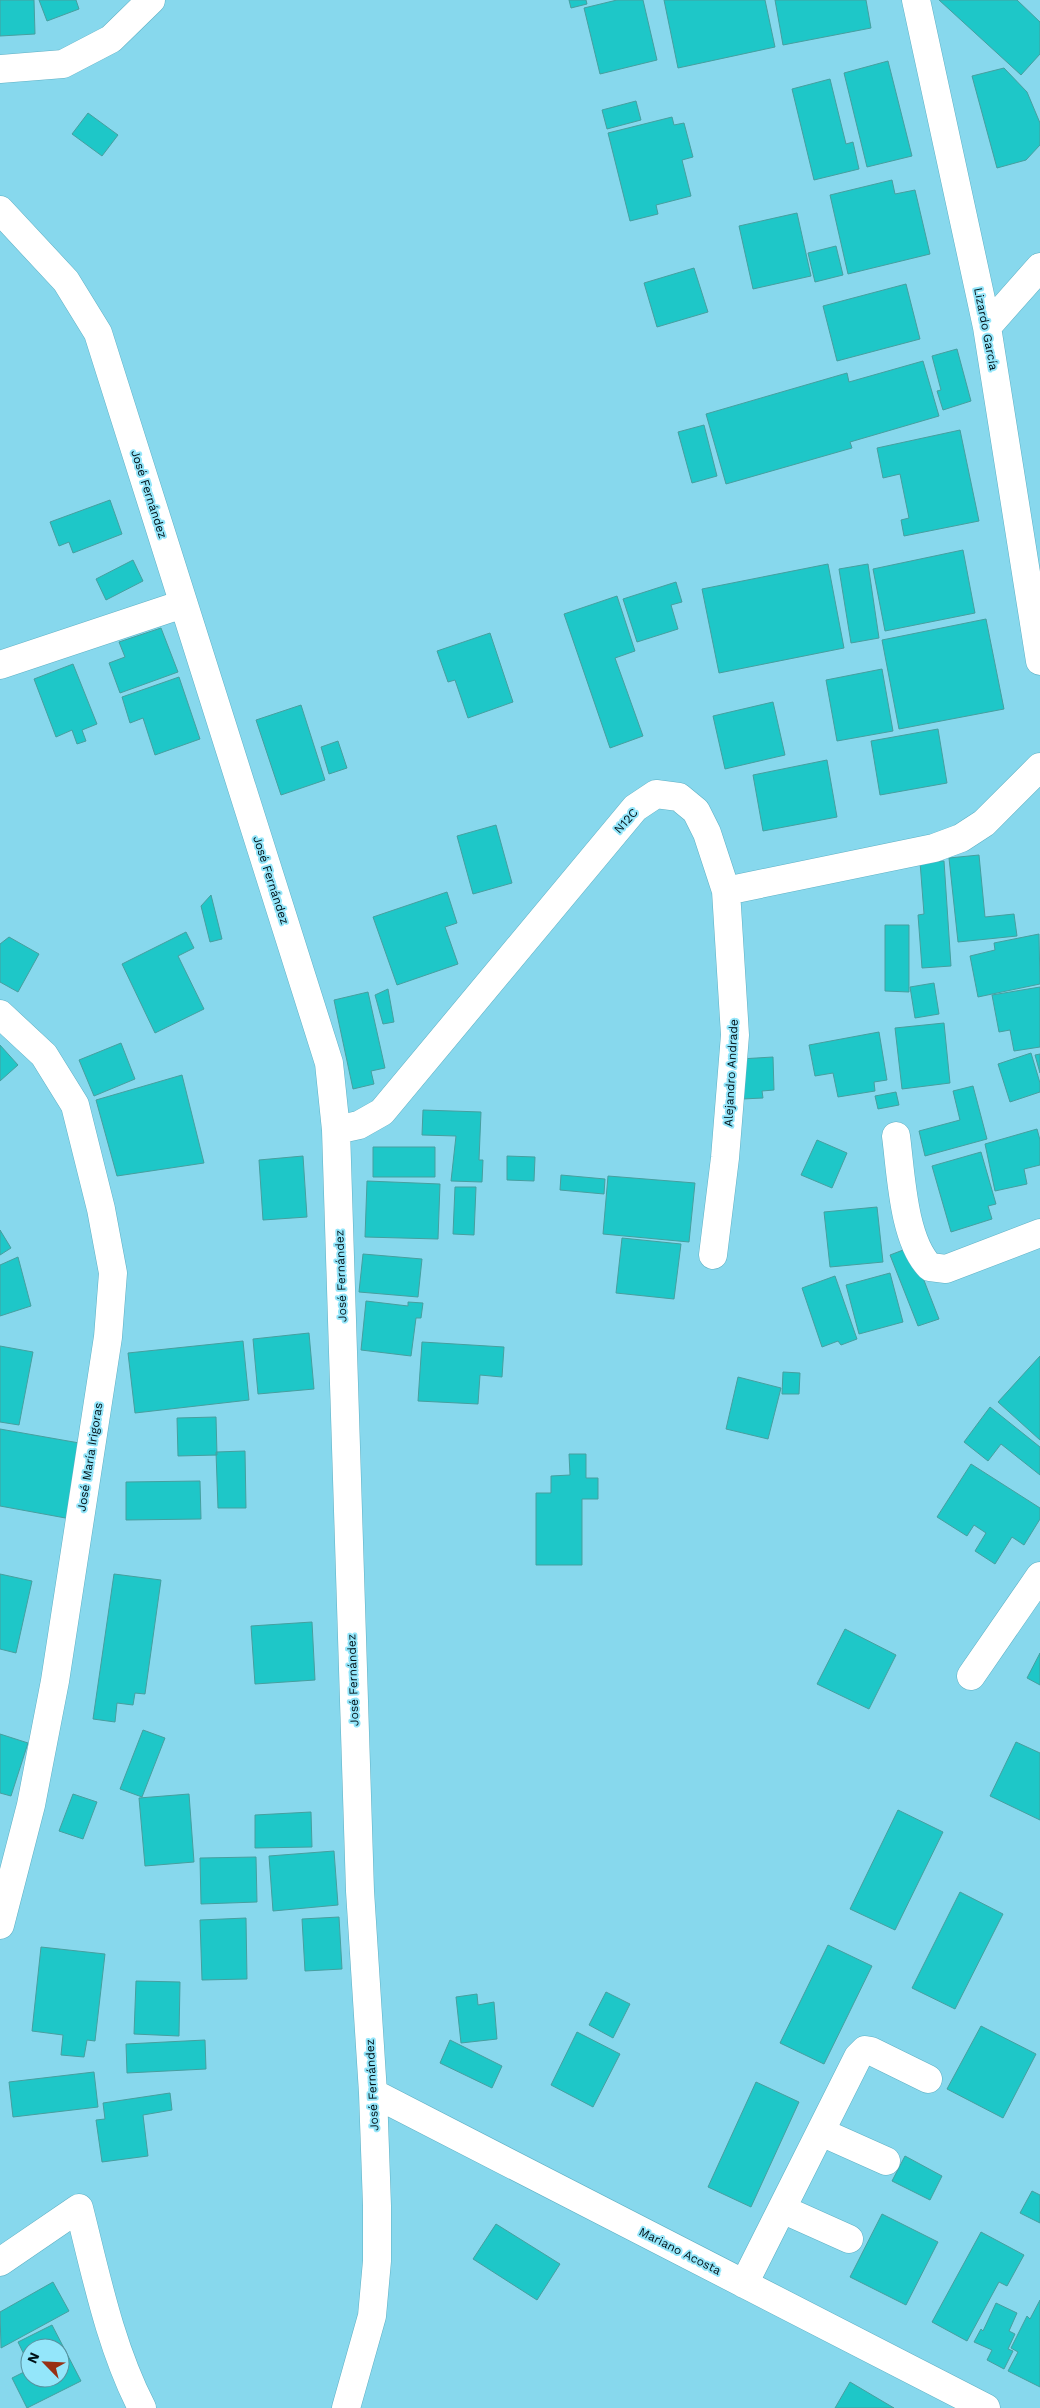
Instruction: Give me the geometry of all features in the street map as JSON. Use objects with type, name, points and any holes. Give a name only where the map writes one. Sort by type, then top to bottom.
[{"type":"street","points":[[0,69],[62,64],[111,39],[151,0]]},
{"type":"street","name":"Lizardo García","points":[[916,0],[987,327],[1035,598],[1040,661]]},
{"type":"street","name":"José Fernández","points":[[0,210],[66,280],[98,333],[329,1063],[336,1130],[360,1891],[373,2093],[377,2260],[372,2316],[346,2408]]},
{"type":"street","points":[[987,327],[1040,267]]},
{"type":"street","points":[[0,665],[183,604]]},
{"type":"street","points":[[726,891],[934,848],[961,838],[984,823],[1040,767]]},
{"type":"street","name":"N12C","points":[[336,1130],[359,1125],[382,1112],[635,808],[656,794],[678,797],[696,811],[707,833],[726,891]]},
{"type":"street","name":"Alejandro Andrade","points":[[713,1255],[726,1158],[735,1035],[726,891]]},
{"type":"street","name":"José María Irigoras","points":[[0,1014],[44,1055],[75,1105],[101,1209],[112,1273],[108,1337],[55,1681],[31,1805],[0,1925]]},
{"type":"street","points":[[896,1136],[908,1216],[920,1257],[930,1267],[946,1269],[1040,1233]]},
{"type":"street","points":[[971,1676],[1040,1576]]},
{"type":"street","points":[[744,2284],[821,2132],[852,2066],[865,2050],[879,2054],[928,2079]]},
{"type":"street","name":"Mariano Acosta","points":[[373,2093],[986,2408]]},
{"type":"street","points":[[821,2132],[886,2161]]},
{"type":"street","points":[[0,2262],[79,2208],[121,2361],[127,2379],[142,2408]]},
{"type":"street","points":[[782,2209],[849,2239]]},
{"type":"building","points":[[0,0],[34,0],[35,34],[0,36]]},
{"type":"building","points":[[39,0],[76,0],[79,9],[47,21]]},
{"type":"building","points":[[569,0],[586,0],[587,4],[571,8]]},
{"type":"building","points":[[617,0],[643,0],[657,60],[600,74],[584,8]]},
{"type":"building","points":[[664,0],[765,0],[775,47],[678,68]]},
{"type":"building","points":[[775,0],[866,0],[871,28],[783,45]]},
{"type":"building","points":[[939,0],[1017,0],[1040,22],[1040,54],[1021,75]]},
{"type":"building","points":[[888,61],[912,156],[867,167],[844,73]]},
{"type":"building","points":[[1004,68],[1027,92],[1040,123],[1040,145],[1026,160],[997,168],[972,76]]},
{"type":"building","points":[[830,79],[846,144],[853,142],[859,169],[814,180],[792,89]]},
{"type":"building","points":[[636,101],[641,120],[607,129],[602,110]]},
{"type":"building","points":[[88,113],[118,135],[102,156],[72,134]]},
{"type":"building","points":[[672,117],[674,125],[684,123],[693,157],[682,160],[691,196],[656,205],[658,214],[630,221],[608,133]]},
{"type":"building","points":[[892,180],[895,194],[915,190],[930,254],[848,274],[830,195]]},
{"type":"building","points":[[797,213],[811,276],[753,289],[739,226]]},
{"type":"building","points":[[836,246],[843,275],[815,282],[808,253]]},
{"type":"building","points":[[694,268],[708,312],[657,327],[644,283]]},
{"type":"building","points":[[906,284],[920,339],[837,361],[823,306]]},
{"type":"building","points":[[957,349],[971,401],[943,410],[937,391],[941,390],[932,356]]},
{"type":"building","points":[[923,361],[939,416],[850,442],[852,448],[726,484],[706,414],[847,373],[849,382]]},
{"type":"building","points":[[704,425],[717,476],[692,483],[678,432]]},
{"type":"building","points":[[960,430],[979,521],[904,536],[901,520],[909,518],[900,474],[883,478],[877,448]]},
{"type":"building","points":[[110,500],[122,534],[73,553],[69,542],[59,546],[50,522]]},
{"type":"building","points":[[963,550],[975,613],[885,631],[873,569]]},
{"type":"building","points":[[133,560],[143,581],[106,600],[96,579]]},
{"type":"building","points":[[828,564],[844,648],[719,673],[702,589]]},
{"type":"building","points":[[868,564],[879,638],[851,643],[839,569]]},
{"type":"building","points":[[676,582],[682,602],[671,605],[678,629],[637,642],[623,599]]},
{"type":"building","points":[[617,596],[635,651],[615,658],[643,736],[610,748],[564,614]]},
{"type":"building","points":[[986,619],[1004,709],[899,729],[882,640]]},
{"type":"building","points":[[161,628],[178,672],[120,693],[109,663],[125,657],[119,642]]},
{"type":"building","points":[[490,633],[513,702],[468,718],[455,680],[448,682],[437,651]]},
{"type":"building","points":[[73,664],[97,724],[82,730],[86,741],[77,744],[72,730],[56,737],[34,679]]},
{"type":"building","points":[[882,669],[893,731],[837,741],[826,680]]},
{"type":"building","points":[[179,677],[200,739],[155,755],[143,718],[130,723],[122,697]]},
{"type":"building","points":[[773,702],[785,755],[725,769],[713,716]]},
{"type":"building","points":[[301,705],[325,780],[281,795],[256,720]]},
{"type":"building","points":[[938,729],[947,783],[880,795],[871,741]]},
{"type":"building","points":[[338,741],[347,768],[329,774],[321,747]]},
{"type":"building","points":[[827,760],[837,817],[763,831],[753,775]]},
{"type":"building","points":[[496,825],[512,883],[473,894],[457,836]]},
{"type":"building","points":[[979,855],[985,917],[1014,914],[1017,936],[958,942],[949,858]]},
{"type":"building","points":[[944,861],[951,966],[922,968],[918,915],[924,914],[920,862]]},
{"type":"building","points":[[447,892],[457,923],[445,927],[458,964],[397,985],[373,917]]},
{"type":"building","points":[[211,895],[222,939],[210,942],[201,906]]},
{"type":"building","points":[[885,925],[909,925],[909,992],[885,991]]},
{"type":"building","points":[[186,932],[194,948],[178,956],[204,1009],[155,1033],[122,964]]},
{"type":"building","points":[[1039,934],[1040,984],[978,997],[970,956],[995,950],[994,943]]},
{"type":"building","points":[[9,937],[39,954],[18,992],[0,982],[0,944]]},
{"type":"building","points":[[934,983],[939,1014],[915,1018],[910,987]]},
{"type":"building","points":[[1040,987],[1040,1047],[1014,1051],[1010,1030],[999,1032],[992,995]]},
{"type":"building","points":[[388,989],[394,1022],[383,1024],[375,995]]},
{"type":"building","points":[[368,992],[385,1068],[371,1071],[374,1084],[353,1089],[334,1000]]},
{"type":"building","points":[[944,1023],[950,1083],[902,1089],[895,1028]]},
{"type":"building","points":[[879,1032],[887,1080],[874,1082],[875,1091],[838,1097],[833,1073],[815,1076],[809,1045]]},
{"type":"building","points":[[121,1043],[135,1079],[94,1096],[79,1060]]},
{"type":"building","points":[[0,1045],[18,1065],[0,1081]]},
{"type":"building","points":[[1031,1053],[1040,1083],[1040,1092],[1010,1102],[998,1064]]},
{"type":"building","points":[[1040,1054],[1040,1073],[1035,1055]]},
{"type":"building","points":[[773,1057],[774,1090],[762,1091],[763,1098],[742,1099],[740,1059]]},
{"type":"building","points":[[182,1075],[204,1163],[117,1176],[96,1100]]},
{"type":"building","points":[[973,1086],[987,1139],[925,1156],[919,1131],[960,1120],[953,1091]]},
{"type":"building","points":[[896,1092],[899,1105],[878,1109],[875,1096]]},
{"type":"building","points":[[423,1110],[481,1112],[479,1160],[483,1160],[482,1182],[451,1181],[456,1136],[422,1135]]},
{"type":"building","points":[[1037,1129],[1040,1140],[1040,1165],[1024,1169],[1027,1184],[995,1191],[985,1144]]},
{"type":"building","points":[[817,1140],[847,1153],[832,1188],[801,1175]]},
{"type":"building","points":[[373,1147],[435,1147],[435,1177],[373,1177]]},
{"type":"building","points":[[981,1152],[996,1204],[988,1206],[992,1219],[951,1232],[932,1166]]},
{"type":"building","points":[[303,1156],[307,1217],[263,1220],[259,1160]]},
{"type":"building","points":[[507,1156],[535,1157],[534,1181],[507,1180]]},
{"type":"building","points":[[561,1175],[605,1179],[604,1194],[560,1190]]},
{"type":"building","points":[[608,1176],[695,1183],[689,1242],[603,1234]]},
{"type":"building","points":[[367,1181],[440,1184],[438,1239],[365,1237]]},
{"type":"building","points":[[455,1187],[476,1187],[474,1235],[453,1234]]},
{"type":"building","points":[[877,1207],[883,1262],[830,1267],[824,1212]]},
{"type":"building","points":[[0,1230],[11,1248],[0,1255]]},
{"type":"building","points":[[622,1238],[681,1244],[674,1299],[616,1293]]},
{"type":"building","points":[[911,1247],[939,1319],[918,1326],[890,1255]]},
{"type":"building","points":[[363,1254],[422,1259],[418,1297],[359,1292]]},
{"type":"building","points":[[18,1257],[31,1306],[0,1316],[0,1265]]},
{"type":"building","points":[[890,1273],[903,1322],[859,1334],[846,1285]]},
{"type":"building","points":[[835,1276],[857,1339],[841,1345],[838,1341],[822,1347],[802,1288]]},
{"type":"building","points":[[366,1301],[408,1306],[408,1302],[423,1303],[421,1318],[416,1318],[411,1356],[361,1350]]},
{"type":"building","points":[[309,1333],[314,1389],[258,1394],[253,1339]]},
{"type":"building","points":[[243,1341],[249,1400],[135,1413],[128,1353]]},
{"type":"building","points":[[422,1342],[504,1347],[502,1377],[480,1375],[478,1404],[418,1401]]},
{"type":"building","points":[[0,1346],[33,1352],[19,1425],[0,1422]]},
{"type":"building","points":[[1040,1356],[1040,1440],[998,1402]]},
{"type":"building","points":[[783,1372],[800,1373],[799,1394],[782,1394]]},
{"type":"building","points":[[738,1377],[781,1388],[768,1439],[726,1429]]},
{"type":"building","points":[[990,1407],[1040,1447],[1040,1475],[1001,1444],[988,1461],[964,1442]]},
{"type":"building","points":[[216,1417],[217,1455],[178,1456],[177,1418]]},
{"type":"building","points":[[0,1429],[85,1444],[71,1519],[0,1506]]},
{"type":"building","points":[[245,1451],[246,1508],[218,1508],[216,1452]]},
{"type":"building","points":[[569,1454],[586,1454],[586,1478],[598,1478],[598,1499],[582,1499],[582,1565],[536,1565],[536,1493],[551,1493],[551,1476],[570,1475]]},
{"type":"building","points":[[971,1464],[1040,1508],[1040,1519],[1024,1545],[1012,1537],[995,1564],[975,1551],[986,1533],[974,1525],[967,1536],[937,1517]]},
{"type":"building","points":[[200,1481],[201,1519],[126,1520],[126,1482]]},
{"type":"building","points":[[0,1574],[32,1581],[16,1653],[0,1649]]},
{"type":"building","points":[[114,1574],[161,1580],[145,1694],[135,1693],[133,1705],[117,1703],[115,1722],[93,1719]]},
{"type":"building","points":[[312,1622],[315,1680],[255,1684],[251,1626]]},
{"type":"building","points":[[845,1629],[896,1655],[869,1709],[817,1684]]},
{"type":"building","points":[[1040,1653],[1040,1685],[1027,1678]]},
{"type":"building","points":[[143,1730],[165,1738],[142,1797],[120,1789]]},
{"type":"building","points":[[0,1734],[28,1743],[11,1796],[0,1793]]},
{"type":"building","points":[[1016,1742],[1040,1753],[1040,1820],[990,1796]]},
{"type":"building","points":[[73,1794],[97,1802],[83,1839],[59,1831]]},
{"type":"building","points":[[189,1794],[194,1862],[145,1866],[139,1798]]},
{"type":"building","points":[[898,1810],[943,1832],[895,1930],[850,1909]]},
{"type":"building","points":[[311,1812],[312,1847],[255,1848],[255,1815]]},
{"type":"building","points":[[334,1851],[338,1905],[273,1911],[269,1856]]},
{"type":"building","points":[[256,1857],[257,1902],[201,1904],[200,1858]]},
{"type":"building","points":[[960,1892],[1003,1914],[955,2009],[912,1988]]},
{"type":"building","points":[[339,1917],[342,1969],[305,1971],[302,1919]]},
{"type":"building","points":[[246,1918],[247,1979],[202,1980],[200,1920]]},
{"type":"building","points":[[828,1945],[872,1966],[824,2064],[780,2043]]},
{"type":"building","points":[[41,1947],[105,1954],[95,2041],[87,2040],[84,2057],[61,2055],[63,2035],[32,2031]]},
{"type":"building","points":[[136,1981],[180,1982],[179,2036],[134,2034]]},
{"type":"building","points":[[606,1992],[630,2004],[613,2038],[589,2025]]},
{"type":"building","points":[[477,1994],[478,2005],[494,2002],[497,2039],[461,2043],[456,1997]]},
{"type":"building","points":[[981,2026],[1036,2054],[1003,2118],[947,2089]]},
{"type":"building","points":[[577,2032],[620,2054],[593,2107],[551,2085]]},
{"type":"building","points":[[205,2040],[206,2069],[127,2073],[126,2044]]},
{"type":"building","points":[[450,2040],[502,2066],[492,2088],[440,2063]]},
{"type":"building","points":[[94,2072],[98,2107],[13,2117],[9,2082]]},
{"type":"building","points":[[756,2082],[799,2102],[751,2207],[708,2187]]},
{"type":"building","points":[[170,2093],[172,2110],[143,2115],[148,2156],[102,2162],[96,2120],[105,2119],[103,2103]]},
{"type":"building","points":[[905,2156],[942,2176],[930,2200],[892,2181]]},
{"type":"building","points":[[1032,2191],[1040,2195],[1040,2223],[1020,2213]]},
{"type":"building","points":[[882,2214],[938,2242],[906,2305],[850,2277]]},
{"type":"building","points":[[496,2224],[560,2264],[537,2300],[473,2259]]},
{"type":"building","points":[[981,2232],[1024,2255],[1007,2286],[999,2282],[967,2341],[932,2322]]},
{"type":"building","points":[[53,2282],[69,2311],[1,2348],[0,2312]]},
{"type":"building","points":[[1040,2300],[1040,2387],[1008,2371],[1018,2352],[1011,2348],[1027,2316],[1030,2319]]},
{"type":"building","points":[[996,2303],[1017,2313],[1009,2331],[1015,2334],[1008,2349],[1013,2351],[1004,2369],[987,2360],[992,2350],[974,2342],[981,2329],[983,2331]]},
{"type":"building","points":[[52,2325],[59,2338],[26,2338]]},
{"type":"building","points":[[70,2360],[81,2381],[70,2386]]},
{"type":"building","points":[[20,2374],[20,2388],[67,2388],[27,2408],[12,2378]]},
{"type":"building","points":[[850,2382],[894,2408],[835,2408]]}]
